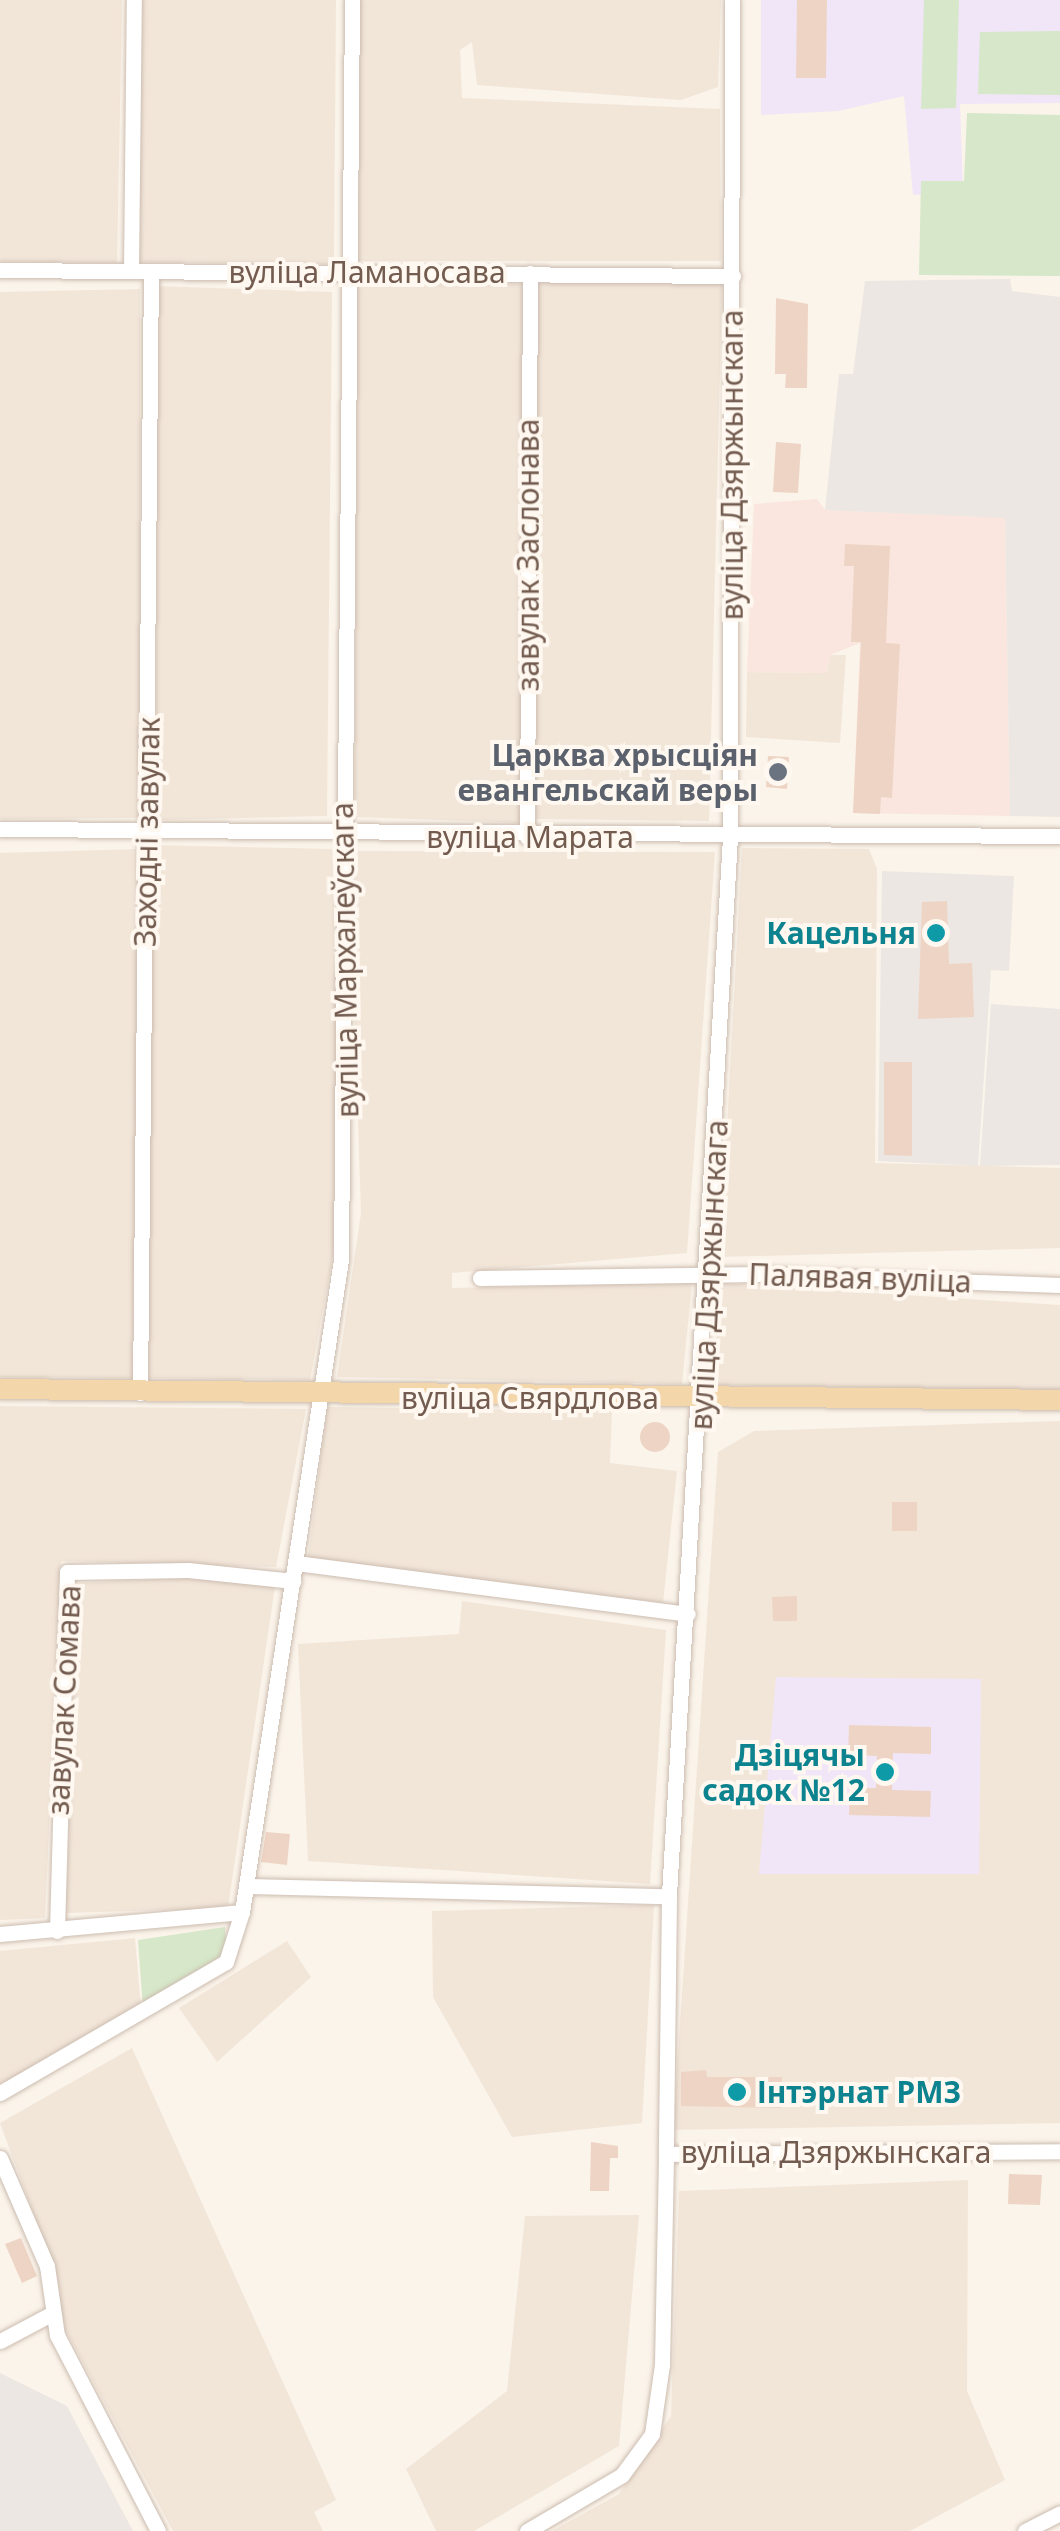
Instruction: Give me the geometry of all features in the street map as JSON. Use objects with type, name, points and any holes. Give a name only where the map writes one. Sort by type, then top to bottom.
[{"type":"main road","name":"вуліца Свярдлова","points":[[0,1390],[1060,1400]]},
{"type":"street","points":[[131,271],[134,0]]},
{"type":"street","name":"вуліца Мархалеўскага","points":[[0,2093],[226,1962],[242,1912],[324,1395],[348,1126],[342,836],[352,0]]},
{"type":"street","name":"вуліца Дзяржынскага","points":[[732,0],[730,837],[703,1399],[669,1896],[666,2154],[1060,2151]]},
{"type":"street","name":"вуліца Ламаносава","points":[[0,270],[733,276]]},
{"type":"street","name":"Заходні завулак","points":[[140,1393],[150,829],[151,270]]},
{"type":"street","name":"завулак Заслонава","points":[[528,836],[530,273]]},
{"type":"street","name":"вуліца Марата","points":[[0,829],[150,829],[342,836],[1060,836]]},
{"type":"street","name":"Палявая вуліца","points":[[480,1278],[710,1274],[1060,1286]]},
{"type":"street","points":[[296,1563],[688,1614]]},
{"type":"street","name":"завулак Сомава","points":[[57,1931],[67,1572],[188,1570],[293,1581]]},
{"type":"street","points":[[246,1886],[669,1896]]},
{"type":"street","points":[[0,1934],[242,1912]]},
{"type":"street","points":[[527,2531],[622,2475],[652,2434],[661,2401],[666,2154]]},
{"type":"street","points":[[0,2158],[47,2266],[50,2314],[158,2531]]},
{"type":"street","points":[[0,2341],[50,2314]]},
{"type":"street","points":[[1025,2531],[1060,2512]]},
{"type":"shaded area","points":[[0,0],[122,0],[117,263],[0,261]]},
{"type":"shaded area","points":[[141,0],[336,0],[334,264],[137,262]]},
{"type":"shaded area","points":[[360,0],[721,0],[718,87],[681,100],[477,85],[472,42],[460,50],[462,98],[720,109],[721,261],[358,261]]},
{"type":"shaded area","points":[[761,0],[1060,0],[1060,103],[960,104],[963,192],[913,195],[904,96],[838,111],[761,115]]},
{"type":"shaded area","points":[[1010,279],[1012,291],[1060,297],[1060,817],[1010,816],[1005,518],[825,510],[839,374],[853,374],[865,281]]},
{"type":"shaded area","points":[[533,283],[722,283],[709,821],[536,819]]},
{"type":"shaded area","points":[[523,284],[521,823],[355,817],[357,286]]},
{"type":"shaded area","points":[[156,286],[332,292],[327,816],[157,820]]},
{"type":"shaded area","points":[[140,289],[140,818],[0,819],[0,292]]},
{"type":"shaded area","points":[[817,499],[825,510],[1005,517],[1010,816],[853,813],[860,643],[830,655],[826,673],[747,672],[754,504]]},
{"type":"shaded area","points":[[830,655],[846,655],[840,743],[746,737],[747,672],[826,673]]},
{"type":"shaded area","points":[[150,845],[332,849],[341,1125],[334,1250],[310,1380],[144,1378]]},
{"type":"shaded area","points":[[742,848],[869,849],[877,869],[875,1163],[1060,1168],[1060,1248],[720,1257]]},
{"type":"shaded area","points":[[138,849],[133,1378],[0,1377],[0,853]]},
{"type":"shaded area","points":[[349,851],[715,852],[687,1253],[452,1273],[452,1288],[692,1283],[682,1384],[337,1377],[361,1213]]},
{"type":"shaded area","points":[[882,871],[1014,876],[1009,971],[991,970],[978,1166],[878,1161]]},
{"type":"shaded area","points":[[991,1004],[1060,1009],[1060,1165],[980,1166]]},
{"type":"shaded area","points":[[720,1283],[1060,1305],[1060,1390],[713,1385]]},
{"type":"shaded area","points":[[0,1406],[306,1409],[276,1567],[61,1561],[45,1918],[0,1920]]},
{"type":"shaded area","points":[[327,1407],[612,1411],[610,1463],[677,1471],[663,1603],[308,1558]]},
{"type":"shaded area","points":[[1060,1421],[1060,2123],[673,2130],[718,1452],[754,1431]]},
{"type":"shaded area","points":[[188,1578],[275,1586],[228,1908],[66,1913],[77,1583]]},
{"type":"shaded area","points":[[462,1601],[666,1630],[650,1884],[308,1861],[298,1644],[459,1634]]},
{"type":"shaded area","points":[[776,1677],[981,1679],[979,1874],[759,1874]]},
{"type":"shaded area","points":[[654,1905],[642,2123],[512,2137],[433,1997],[432,1911]]},
{"type":"shaded area","points":[[135,1938],[141,2009],[0,2084],[0,1951]]},
{"type":"shaded area","points":[[287,1941],[311,1977],[217,2062],[179,2008]]},
{"type":"shaded area","points":[[132,2048],[336,2500],[314,2512],[323,2531],[173,2531],[57,2314],[57,2277],[0,2123]]},
{"type":"shaded area","points":[[968,2180],[967,2391],[1005,2480],[910,2531],[552,2531],[619,2494],[671,2416],[679,2191]]},
{"type":"shaded area","points":[[639,2215],[619,2446],[474,2531],[436,2531],[406,2469],[507,2391],[525,2216]]},
{"type":"shaded area","points":[[0,2373],[67,2406],[133,2531],[0,2531]]},
{"type":"green space","points":[[924,0],[959,0],[956,108],[921,109]]},
{"type":"green space","points":[[1060,31],[1060,95],[978,94],[980,32]]},
{"type":"green space","points":[[967,113],[1060,115],[1060,276],[919,275],[921,181],[964,181]]},
{"type":"green space","points":[[225,1927],[227,1952],[143,2008],[138,1940]]},
{"type":"building","points":[[797,0],[827,0],[826,78],[796,78]]},
{"type":"building","points":[[776,298],[808,304],[807,388],[785,388],[786,374],[775,374]]},
{"type":"building","points":[[776,442],[801,444],[798,493],[773,492]]},
{"type":"building","points":[[845,544],[890,546],[886,643],[900,644],[892,798],[881,797],[880,814],[853,813],[861,642],[851,642],[854,566],[844,566]]},
{"type":"building","name":"Царква хрысціян евангельскай веры","points":[[768,756],[789,757],[787,789],[766,787]]},
{"type":"building","name":"Кацельня","points":[[947,901],[949,964],[972,963],[974,1017],[918,1019],[922,902]]},
{"type":"building","points":[[884,1062],[912,1062],[912,1156],[884,1155]]},
{"type":"building","points":[[655,1422],[666,1426],[670,1437],[666,1448],[655,1452],[644,1448],[640,1437],[644,1426]]},
{"type":"building","points":[[892,1502],[917,1502],[917,1531],[892,1531]]},
{"type":"building","points":[[797,1596],[797,1621],[773,1621],[772,1597]]},
{"type":"building","name":"Дзіцячы садок №12","points":[[849,1725],[931,1727],[931,1754],[893,1753],[892,1790],[931,1791],[930,1817],[849,1815],[850,1788],[876,1788],[877,1756],[848,1755]]},
{"type":"building","points":[[266,1832],[290,1834],[287,1865],[261,1862]]},
{"type":"building","name":"Інтэрнат РМЗ","points":[[706,2070],[707,2077],[782,2077],[781,2108],[681,2106],[681,2072]]},
{"type":"building","points":[[591,2142],[618,2146],[618,2158],[610,2158],[609,2191],[590,2191]]},
{"type":"building","points":[[1009,2174],[1042,2175],[1040,2205],[1008,2204]]},
{"type":"building","points":[[21,2238],[37,2276],[22,2283],[5,2244]]},
{"type":"place","name":"Царква хрысціян евангельскай веры","points":[[778,772]]},
{"type":"place","name":"Кацельня","points":[[936,933]]},
{"type":"place","name":"Дзіцячы садок №12","points":[[885,1772]]},
{"type":"place","name":"Інтэрнат РМЗ","points":[[737,2092]]}]
